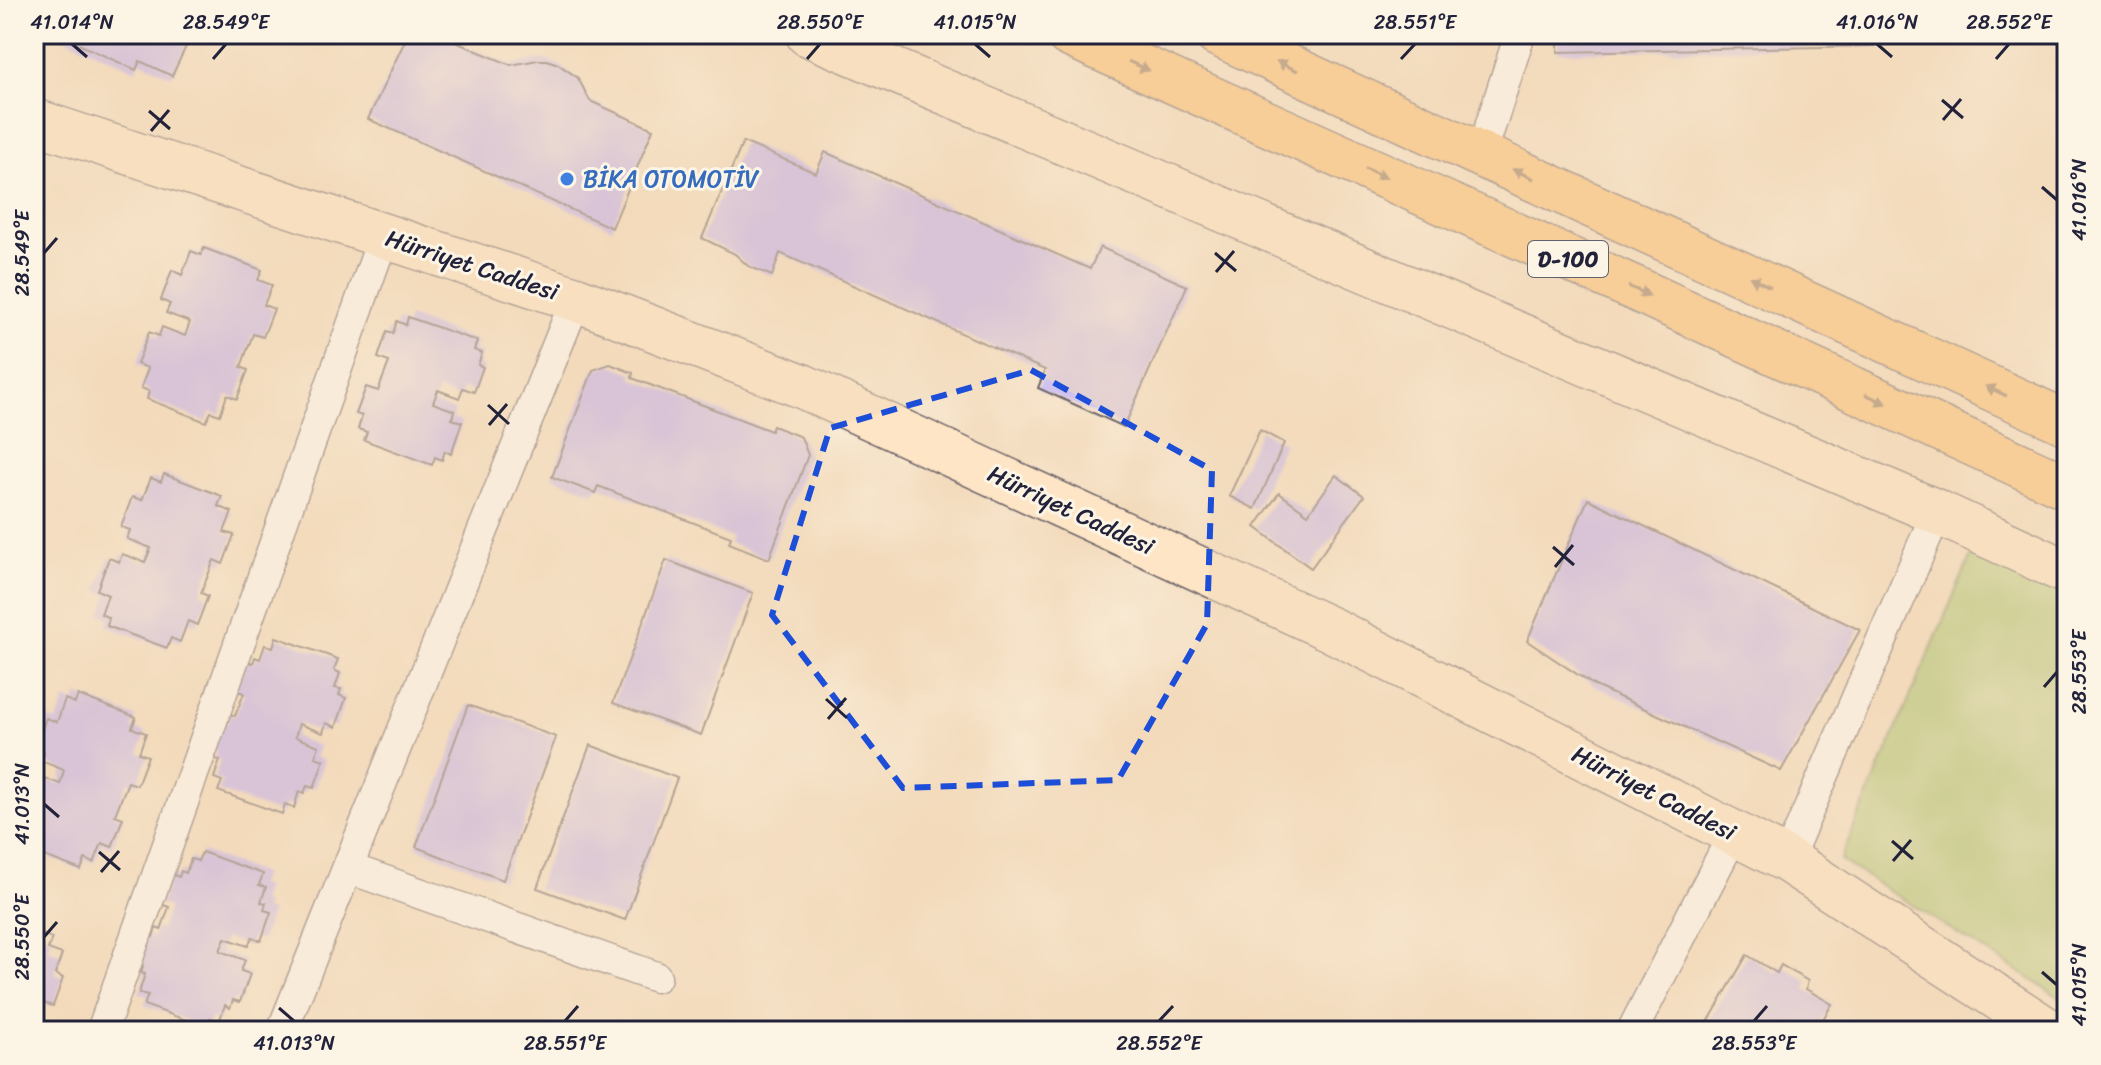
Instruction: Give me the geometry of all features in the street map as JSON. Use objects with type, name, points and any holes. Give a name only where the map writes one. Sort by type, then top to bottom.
[{"type":"highway","name":"D-100","points":[[1068,34],[2067,487]]},
{"type":"highway","name":"D-100","points":[[1217,34],[2067,423]]},
{"type":"main road","points":[[808,34],[1937,512],[2067,572]]},
{"type":"main road","name":"Hürriyet Caddesi","points":[[34,121],[576,299],[802,386],[1332,630],[1787,860],[2049,1031]]},
{"type":"street","points":[[1481,155],[1520,34]]},
{"type":"street","points":[[102,1031],[384,235]]},
{"type":"street","points":[[282,1031],[576,299]]},
{"type":"street","points":[[1787,860],[1937,512]]},
{"type":"street","points":[[1632,1031],[1734,833]]},
{"type":"street","points":[[348,868],[656,977]]},
{"type":"highlighted area","points":[[1031,370],[1212,470],[1207,624],[1118,780],[903,788],[772,615],[830,428]]},
{"type":"green space","points":[[1972,553],[2067,594],[2067,1002],[1840,860]]},
{"type":"building","points":[[56,34],[192,34],[172,76],[140,61],[136,70]]},
{"type":"building","name":"BİKA OTOMOTİV","points":[[408,34],[436,34],[511,65],[538,60],[558,64],[578,78],[590,101],[653,129],[612,228],[368,119]]},
{"type":"building","points":[[1558,34],[1873,34],[1874,46],[1558,52]]},
{"type":"building","points":[[743,142],[816,173],[825,152],[1090,269],[1100,247],[1187,286],[1124,427],[1038,388],[1045,370],[780,253],[772,276],[748,266],[735,254],[702,238]]},
{"type":"building","points":[[34,205],[43,209],[36,228],[34,227]]},
{"type":"building","points":[[204,248],[262,270],[258,280],[272,285],[264,305],[274,309],[263,337],[253,334],[241,367],[248,370],[237,399],[227,395],[220,415],[211,412],[206,422],[147,399],[149,391],[141,388],[148,368],[137,364],[149,332],[159,336],[162,327],[185,336],[190,322],[166,313],[170,304],[161,300],[172,270],[182,275],[191,251],[201,255]]},
{"type":"building","points":[[408,317],[477,341],[474,350],[482,353],[478,365],[483,367],[474,392],[463,388],[459,398],[438,390],[433,403],[455,411],[452,419],[462,422],[451,454],[445,451],[442,460],[435,457],[432,465],[364,440],[367,432],[358,429],[362,416],[356,414],[366,387],[378,391],[389,362],[378,358],[387,331],[393,333],[397,321],[406,325]]},
{"type":"building","points":[[610,364],[633,373],[632,378],[771,431],[773,426],[801,437],[808,455],[769,559],[729,543],[731,537],[598,486],[595,493],[552,477],[593,370]]},
{"type":"building","points":[[1260,430],[1284,443],[1255,509],[1229,496]]},
{"type":"building","points":[[164,474],[222,496],[218,506],[232,512],[224,532],[234,535],[223,564],[214,560],[201,593],[208,596],[197,625],[188,621],[180,642],[171,638],[167,648],[107,626],[109,618],[101,614],[108,595],[97,590],[109,558],[119,562],[122,554],[145,562],[151,548],[127,539],[130,530],[121,527],[132,497],[142,500],[151,478],[161,482]]},
{"type":"building","points":[[1336,475],[1364,496],[1311,568],[1255,527],[1279,493],[1308,514]]},
{"type":"building","points":[[1588,499],[1860,630],[1781,771],[1595,686],[1527,641]]},
{"type":"building","points":[[666,560],[753,593],[701,735],[613,703]]},
{"type":"building","points":[[276,637],[338,659],[334,670],[340,673],[335,688],[341,689],[339,695],[346,698],[336,727],[326,723],[323,733],[299,724],[295,737],[319,746],[315,757],[324,760],[314,788],[307,786],[304,793],[299,791],[294,808],[285,804],[282,814],[218,791],[222,781],[214,778],[220,760],[215,759],[217,752],[211,750],[221,721],[227,723],[230,714],[235,716],[244,693],[235,690],[245,660],[253,663],[255,657],[260,659],[265,645],[273,647]]},
{"type":"building","points":[[78,695],[136,717],[132,728],[146,733],[139,753],[148,756],[137,785],[128,782],[115,815],[123,818],[112,847],[102,843],[94,863],[85,859],[81,870],[34,852],[36,775],[60,784],[64,770],[41,761],[44,752],[35,748],[46,718],[57,722],[65,699],[75,703]]},
{"type":"building","points":[[468,705],[556,737],[503,880],[416,847]]},
{"type":"building","points":[[590,745],[677,778],[625,920],[537,888]]},
{"type":"building","points":[[202,852],[263,874],[259,885],[266,887],[261,902],[266,903],[264,910],[271,912],[261,941],[252,937],[248,946],[225,938],[220,951],[245,960],[241,971],[250,974],[240,1002],[233,1000],[230,1008],[225,1005],[219,1022],[211,1018],[208,1028],[144,1005],[148,995],[139,993],[145,974],[141,973],[143,966],[136,964],[146,935],[153,937],[156,928],[161,930],[169,907],[160,904],[171,874],[179,877],[181,871],[186,873],[191,859],[198,861]]},
{"type":"building","points":[[34,931],[52,938],[48,949],[62,954],[55,974],[63,978],[53,1006],[44,1003],[34,1028]]},
{"type":"building","points":[[1747,955],[1777,973],[1781,965],[1808,981],[1806,989],[1832,1004],[1816,1031],[1703,1031]]},
{"type":"place","name":"BİKA OTOMOTİV","points":[[567,179]]}]
